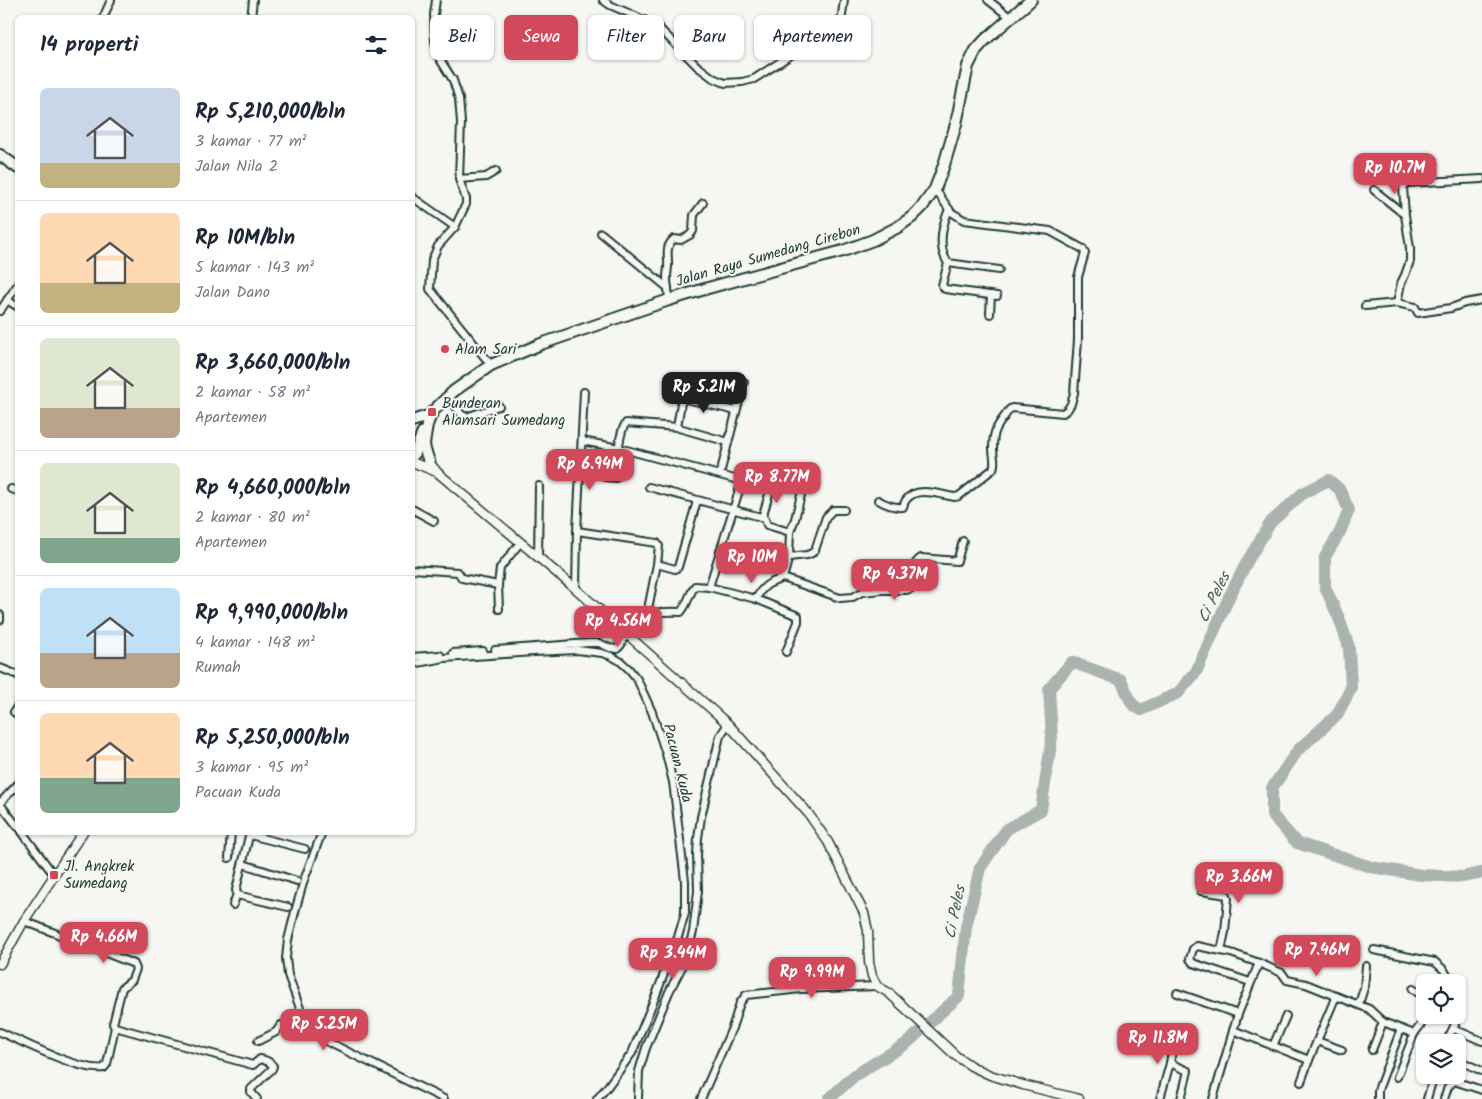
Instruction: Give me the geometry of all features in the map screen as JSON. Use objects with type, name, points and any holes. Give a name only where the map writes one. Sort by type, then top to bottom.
[{"type":"highway","name":"Jalan Raya Sumedang Cirebon","points":[[415,440],[421,434],[421,421],[478,373],[491,365],[541,344],[669,300],[843,251],[898,228],[922,207],[935,189],[956,124],[968,66],[976,50],[1031,0]]},
{"type":"highway","points":[[0,156],[15,166]]},
{"type":"highway","points":[[421,421],[427,465]]},
{"type":"main road","points":[[415,440],[427,465],[576,589],[728,724],[808,813],[828,842],[864,913],[868,930],[870,969],[877,986],[889,993],[956,1056],[971,1066],[990,1075],[1023,1086],[1078,1099]]},
{"type":"main road","points":[[415,463],[427,465]]},
{"type":"main road","points":[[0,964],[24,921],[81,835]]},
{"type":"street","points":[[104,15],[111,0]]},
{"type":"street","points":[[251,15],[253,0]]},
{"type":"street","points":[[436,0],[434,14],[435,41],[439,58],[453,80],[459,100],[461,122],[459,179],[466,204],[455,227],[438,246],[432,260],[430,289],[491,365]]},
{"type":"street","points":[[603,0],[610,5],[656,25],[697,66],[713,78],[725,82],[742,82],[754,79],[814,40],[838,33],[844,0]]},
{"type":"street","points":[[988,0],[1011,18]]},
{"type":"street","points":[[459,179],[486,177],[496,171]]},
{"type":"street","points":[[1397,303],[1401,284],[1410,261],[1405,216],[1405,184],[1408,182],[1482,179]]},
{"type":"street","points":[[878,500],[886,505],[902,508],[908,498],[915,493],[958,496],[993,469],[995,464],[993,449],[995,428],[1009,410],[1012,408],[1063,413],[1071,404],[1074,393],[1078,340],[1078,277],[1085,253],[1083,249],[1050,231],[964,220],[951,212],[935,189]]},
{"type":"street","points":[[1374,190],[1405,216]]},
{"type":"street","points":[[415,199],[455,227]]},
{"type":"street","points":[[669,300],[666,277],[668,246],[670,242],[681,240],[690,235],[693,231],[694,215],[703,203]]},
{"type":"street","points":[[949,209],[944,221],[942,239],[943,253],[948,263],[942,285],[945,289],[994,295],[990,314]]},
{"type":"street","points":[[601,233],[668,288]]},
{"type":"street","points":[[948,263],[999,270]]},
{"type":"street","points":[[0,311],[15,288]]},
{"type":"street","points":[[7,300],[15,305]]},
{"type":"street","points":[[1365,306],[1397,303],[1415,307],[1418,313],[1451,308],[1464,303],[1482,300]]},
{"type":"street","points":[[720,474],[744,382]]},
{"type":"street","points":[[576,589],[584,392]]},
{"type":"street","points":[[448,397],[462,415],[466,417],[499,406]]},
{"type":"street","points":[[677,427],[680,404],[686,399],[736,411]]},
{"type":"street","points":[[605,477],[616,478],[618,448],[623,426],[626,423],[677,427],[728,442]]},
{"type":"street","points":[[582,441],[618,448],[742,481],[709,586]]},
{"type":"street","points":[[783,578],[789,557],[790,532],[805,479]]},
{"type":"street","points":[[762,518],[772,484]]},
{"type":"street","points":[[538,558],[539,486]]},
{"type":"street","points":[[649,487],[762,518],[765,519],[767,525],[790,532]]},
{"type":"street","points":[[657,564],[674,569],[678,567],[697,501]]},
{"type":"street","points":[[789,557],[812,553],[815,550],[826,517],[833,510],[844,510]]},
{"type":"street","points":[[415,512],[434,521]]},
{"type":"street","points":[[577,531],[657,543],[659,546],[657,564],[647,614]]},
{"type":"street","points":[[756,600],[764,586],[783,578],[840,598],[853,597],[862,592],[910,589],[916,560],[920,558],[957,561],[962,541]]},
{"type":"street","points":[[499,609],[498,585],[500,568],[520,543]]},
{"type":"street","points":[[415,569],[458,572],[462,578],[498,585]]},
{"type":"street","points":[[618,626],[630,618],[658,611],[681,612],[686,607],[695,586],[709,586],[756,600],[798,616],[798,622],[786,652]]},
{"type":"street","points":[[0,615],[0,620]]},
{"type":"street","points":[[415,657],[589,643],[599,643],[617,649],[626,634]]},
{"type":"street","name":"Pacuan Kuda","points":[[415,663],[444,658],[534,652],[577,650],[602,653],[620,661],[629,669],[637,679],[652,712],[673,782],[685,881],[685,913],[678,937],[632,1053],[597,1099]]},
{"type":"street","points":[[0,668],[15,674]]},
{"type":"street","points":[[638,1099],[639,1071],[646,1048],[668,992],[685,961],[693,932],[698,891],[697,855],[701,817],[720,736],[728,724]]},
{"type":"street","points":[[15,787],[0,803],[15,823]]},
{"type":"street","points":[[24,835],[54,875]]},
{"type":"street","points":[[228,858],[231,835]]},
{"type":"street","points":[[232,905],[237,894],[236,890],[250,835]]},
{"type":"street","points":[[254,835],[305,849]]},
{"type":"street","points":[[321,835],[296,908],[286,958],[288,975],[304,1018],[324,1040],[444,1099]]},
{"type":"street","points":[[243,864],[297,880]]},
{"type":"street","points":[[1201,891],[1227,895],[1228,898],[1221,951]]},
{"type":"street","points":[[237,894],[288,907]]},
{"type":"street","points":[[0,1032],[64,1060],[92,1068],[104,1068],[107,1064],[115,1027],[113,1024],[122,988],[132,980],[136,969],[134,964],[24,921]]},
{"type":"street","points":[[1250,982],[1192,962],[1190,958],[1193,949],[1195,947],[1231,953],[1259,963],[1282,973],[1288,980],[1306,984],[1359,1004],[1374,1013],[1383,1022],[1414,1034]]},
{"type":"street","points":[[1374,950],[1435,962],[1446,974]]},
{"type":"street","points":[[1213,1099],[1238,1014],[1259,963]]},
{"type":"street","points":[[1359,1004],[1365,983],[1366,966]]},
{"type":"street","points":[[701,1099],[732,1028],[740,1003],[746,994],[877,986]]},
{"type":"street","points":[[1177,993],[1238,1014]]},
{"type":"street","points":[[1302,1082],[1336,996]]},
{"type":"street","points":[[1273,1046],[1286,1016]]},
{"type":"street","points":[[258,1041],[276,1032],[281,1025],[304,1018]]},
{"type":"street","points":[[1372,1050],[1383,1022]]},
{"type":"street","points":[[1397,1077],[1414,1034],[1421,1024]]},
{"type":"street","points":[[1451,1034],[1455,1024]]},
{"type":"street","points":[[115,1027],[253,1065],[260,1059],[270,1062],[273,1066],[272,1069],[251,1089],[257,1099]]},
{"type":"street","points":[[1378,1099],[1378,1090],[1400,1029]]},
{"type":"street","points":[[1454,1029],[1482,1041]]},
{"type":"street","points":[[1233,1030],[1310,1060]]},
{"type":"street","points":[[1160,1099],[1170,1063],[1175,1035]]},
{"type":"street","points":[[1317,1041],[1342,1050]]},
{"type":"street","points":[[1170,1063],[1188,1071],[1180,1099]]},
{"type":"street","points":[[1466,1064],[1482,1071]]},
{"type":"street","points":[[1444,1099],[1448,1087],[1454,1081],[1482,1090]]},
{"type":"street","points":[[1427,1099],[1431,1084]]},
{"type":"waterway","name":"Ci Peles","points":[[829,1099],[855,1075],[906,1044],[959,996],[966,927],[980,868],[1007,829],[1041,810],[1052,737],[1049,689],[1072,662],[1121,680],[1132,704],[1141,710],[1178,693],[1196,672],[1230,595],[1271,522],[1303,493],[1329,480],[1340,490],[1349,510],[1340,532],[1325,557],[1325,587],[1349,647],[1351,688],[1337,715],[1298,750],[1272,788],[1272,815],[1297,843],[1371,867],[1421,875],[1462,877],[1482,873]]},
{"type":"place","name":"Alam Sari","points":[[445,349]]},
{"type":"place","name":"Bunderan Alamsari Sumedang","points":[[432,412]]},
{"type":"place","name":"Jl. Angkrek Sumedang","points":[[54,875]]}]
